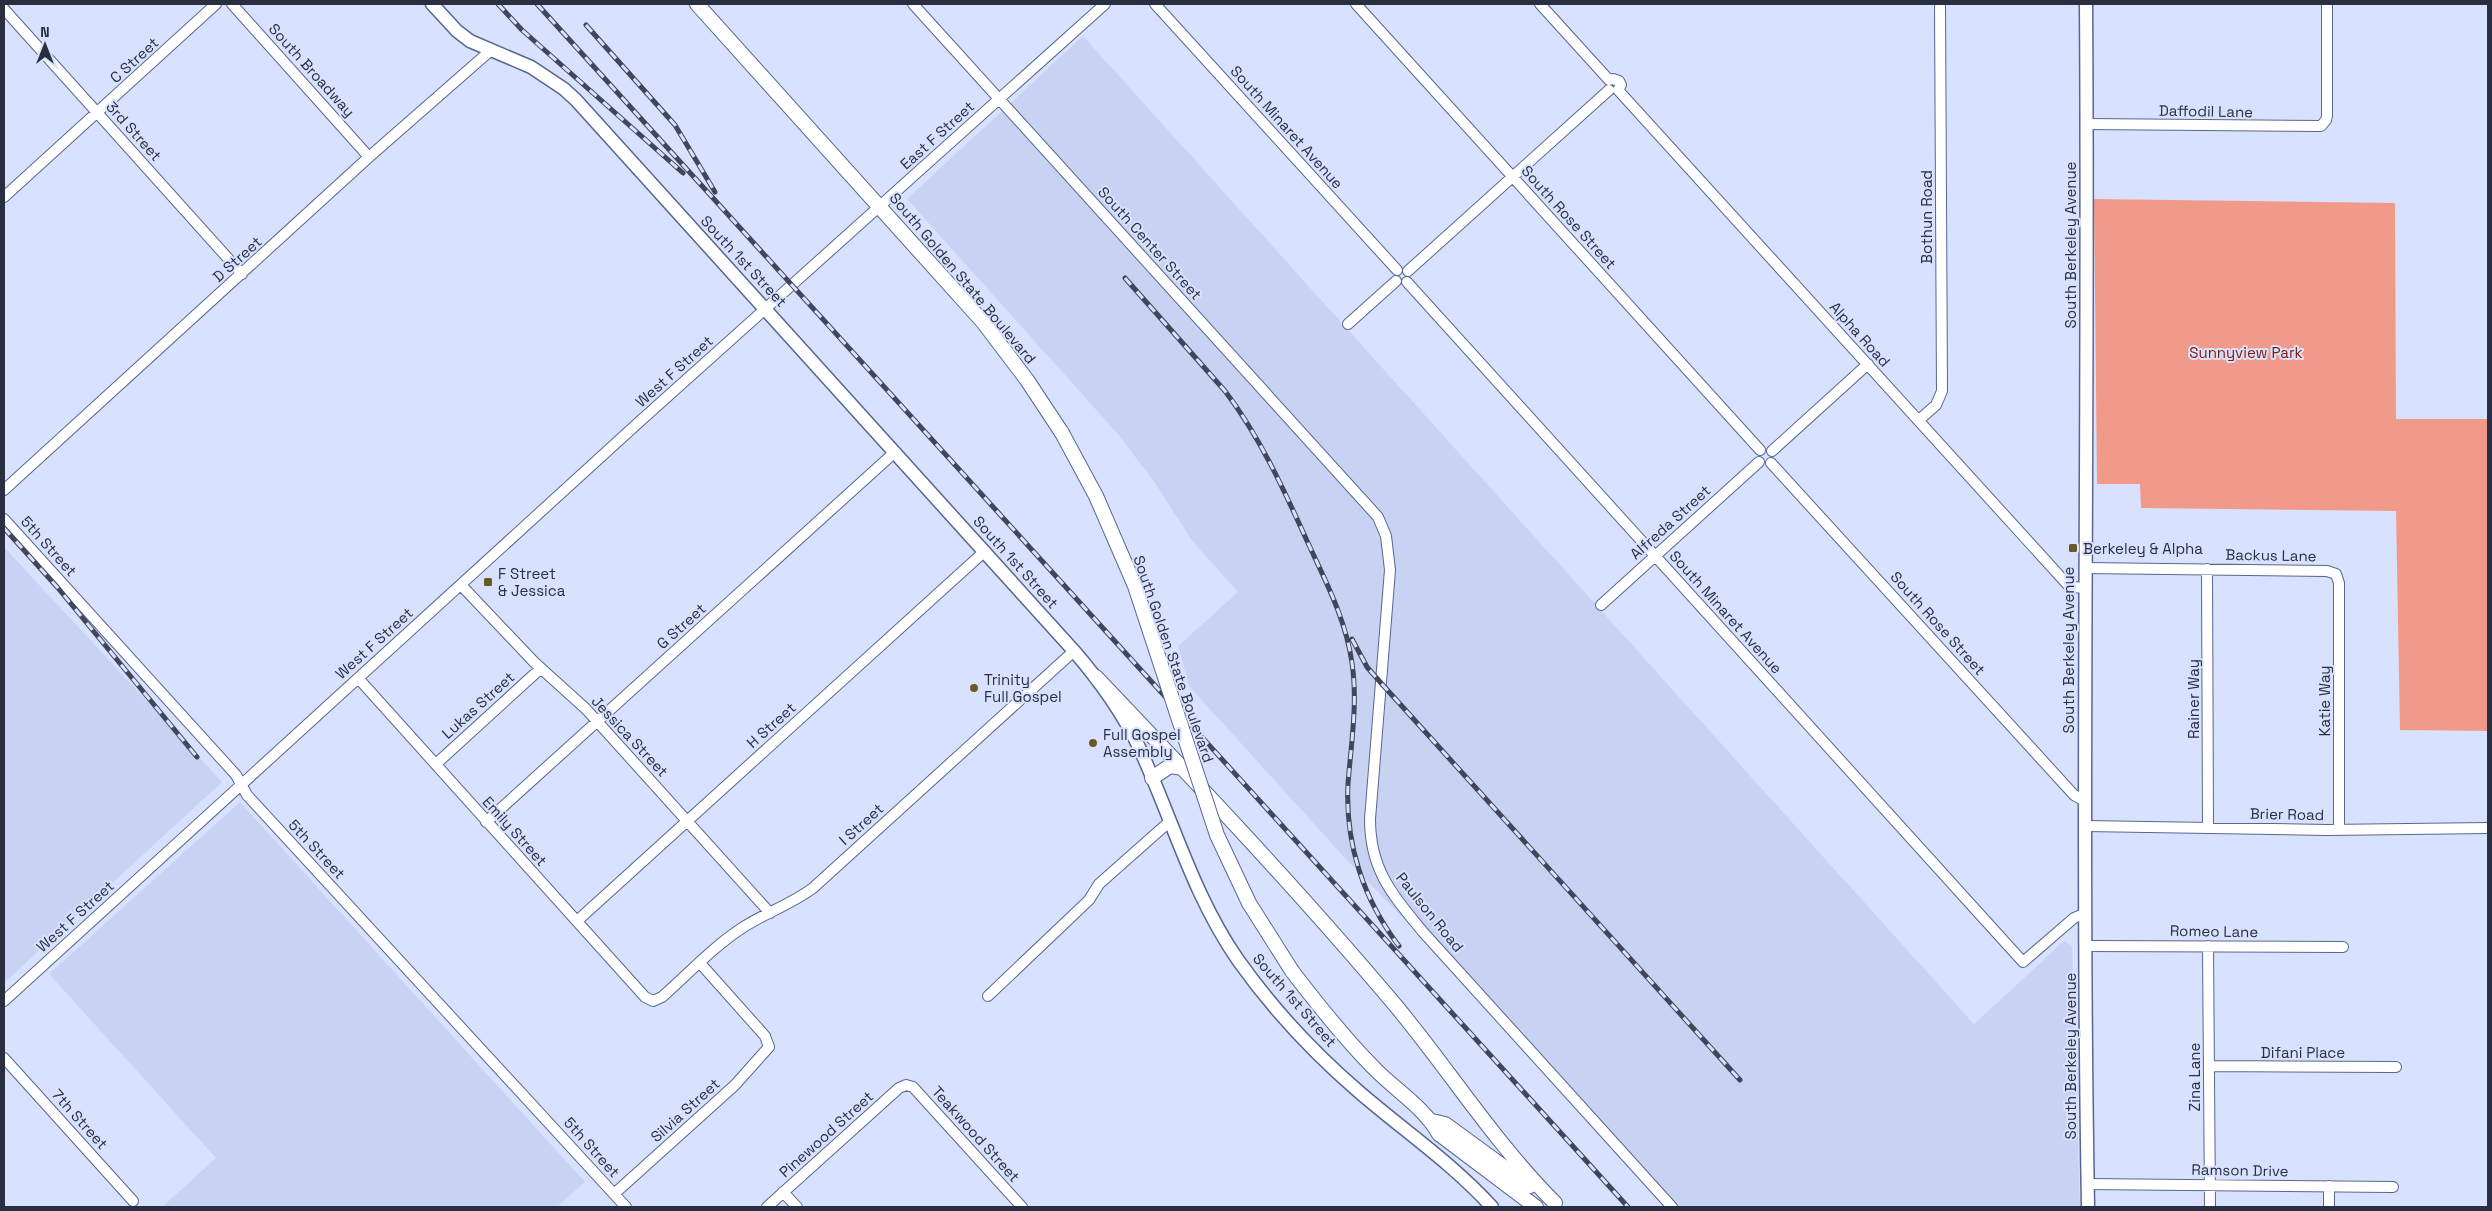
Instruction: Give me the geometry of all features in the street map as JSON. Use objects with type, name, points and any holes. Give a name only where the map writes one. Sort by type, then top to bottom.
[{"type":"main road","name":"South Golden State Boulevard","points":[[697,4],[881,206],[996,338],[1033,387],[1062,433],[1096,496],[1135,586],[1217,835],[1249,903],[1292,971],[1324,1013],[1360,1054],[1432,1121]]},
{"type":"main road","points":[[1096,677],[1183,768],[1388,996],[1518,1163],[1557,1205]]},
{"type":"main road","points":[[1152,778],[1170,766],[1183,768]]},
{"type":"main road","points":[[1432,1121],[1444,1124],[1557,1205]]},
{"type":"main road","points":[[1432,1121],[1438,1134],[1536,1207]]},
{"type":"street","name":"C Street","points":[[4,198],[216,4]]},
{"type":"street","name":"South Broadway","points":[[232,4],[369,157]]},
{"type":"street","name":"South 1st Street","points":[[432,4],[463,37],[531,67],[570,94],[766,308],[1074,651],[1096,677],[1130,731],[1209,912],[1239,961],[1272,1004],[1357,1090],[1450,1166],[1492,1207]]},
{"type":"street","name":"South Center Street","points":[[913,4],[1366,502]]},
{"type":"street","name":"East F Street","points":[[766,308],[1105,4]]},
{"type":"street","name":"South Minaret Avenue","points":[[1155,4],[1397,270]]},
{"type":"street","name":"South Rose Street","points":[[1356,4],[1760,450]]},
{"type":"street","name":"Alpha Road","points":[[1540,4],[1612,87],[1868,364],[2067,584],[2073,587],[2085,588]]},
{"type":"street","name":"Bothun Road","points":[[1919,420],[1936,405],[1942,391],[1940,4]]},
{"type":"street","name":"South Berkeley Avenue","points":[[2086,4],[2085,826],[2088,1207]]},
{"type":"street","name":"Daffodil Lane","points":[[2087,124],[2316,127],[2324,123],[2327,116],[2327,4]]},
{"type":"street","name":"3rd Street","points":[[4,9],[242,274]]},
{"type":"street","name":"D Street","points":[[4,490],[369,157],[490,50]]},
{"type":"street","points":[[1408,271],[1612,87]]},
{"type":"street","points":[[1404,268],[1408,271],[1410,278],[1407,282],[1403,284],[1396,282],[1394,274],[1397,270],[1404,268]]},
{"type":"street","points":[[1348,324],[1396,282]]},
{"type":"street","name":"South Minaret Avenue","points":[[1407,282],[2023,962],[2074,918],[2086,913]]},
{"type":"street","name":"West F Street","points":[[4,1001],[766,308]]},
{"type":"street","points":[[1772,451],[1868,364]]},
{"type":"street","points":[[1768,448],[1772,451],[1774,458],[1771,463],[1764,465],[1759,462],[1757,458],[1760,450],[1768,448]]},
{"type":"street","name":"G Street","points":[[486,822],[895,452]]},
{"type":"street","name":"Alfreda Street","points":[[1601,605],[1759,462]]},
{"type":"street","name":"South Rose Street","points":[[1771,463],[2074,795],[2085,801]]},
{"type":"street","name":"Paulson Road","points":[[1366,502],[1382,526],[1390,559],[1370,819],[1371,845],[1381,875],[1393,896],[1423,932],[1672,1207]]},
{"type":"street","name":"5th Street","points":[[4,519],[236,775],[247,795],[626,1207]]},
{"type":"street","name":"H Street","points":[[576,921],[985,551]]},
{"type":"street","name":"Backus Lane","points":[[2085,568],[2327,571],[2336,574]]},
{"type":"street","name":"Rainer Way","points":[[2207,569],[2208,828]]},
{"type":"street","name":"Katie Way","points":[[2336,574],[2339,583],[2339,829]]},
{"type":"street","name":"Jessica Street","points":[[461,585],[540,669],[597,722],[770,913]]},
{"type":"street","name":"I Street","points":[[654,1001],[662,997],[733,934],[790,904],[813,888],[1074,651]]},
{"type":"street","name":"Lukas Street","points":[[436,764],[540,669]]},
{"type":"street","name":"Emily Street","points":[[358,678],[645,997],[654,1001]]},
{"type":"street","points":[[988,996],[1089,900],[1099,884],[1169,822]]},
{"type":"street","name":"Brier Road","points":[[2085,826],[2339,829],[2488,828]]},
{"type":"street","name":"Romeo Lane","points":[[2086,946],[2342,948]]},
{"type":"street","name":"Zina Lane","points":[[2208,946],[2210,1207]]},
{"type":"street","name":"Silvia Street","points":[[614,1194],[735,1086],[767,1051],[769,1043],[765,1036],[700,963]]},
{"type":"street","name":"7th Street","points":[[4,1058],[133,1200]]},
{"type":"street","name":"Difani Place","points":[[2209,1066],[2396,1067]]},
{"type":"street","name":"Pinewood Street","points":[[767,1207],[898,1088],[906,1085]]},
{"type":"street","name":"Teakwood Street","points":[[906,1085],[912,1087],[1022,1207]]},
{"type":"street","name":"Ramson Drive","points":[[2087,1184],[2393,1187]]},
{"type":"street","points":[[2329,1186],[2329,1207]]},
{"type":"street","points":[[783,1192],[797,1207]]},
{"type":"shaded area","points":[[1083,36],[1974,1024],[2064,941],[2072,946],[2080,1207],[1678,1207],[1617,1140],[1344,857],[1189,686],[1178,646],[1238,592],[1193,542],[1153,480],[1117,433],[907,199]]},
{"type":"shaded area","points":[[4,547],[222,782],[4,983]]},
{"type":"shaded area","points":[[240,802],[585,1182],[557,1207],[162,1207],[216,1158],[49,974]]},
{"type":"green space","name":"Sunnyview Park","points":[[2094,199],[2395,203],[2396,419],[2488,419],[2488,731],[2400,730],[2396,511],[2141,508],[2140,484],[2097,484]]},
{"type":"railway","points":[[498,4],[522,30],[683,173]]},
{"type":"railway","points":[[537,4],[1628,1207]]},
{"type":"railway","points":[[586,25],[675,125],[715,192]]},
{"type":"railway","points":[[1125,278],[1225,391],[1238,409],[1260,445],[1322,572],[1345,632],[1354,678],[1354,708],[1348,784],[1348,806],[1353,849],[1366,890],[1375,909],[1399,946]]},
{"type":"railway","points":[[4,528],[58,588],[197,757]]},
{"type":"railway","points":[[1352,639],[1367,667],[1381,683],[1740,1080]]},
{"type":"place","name":"Berkeley & Alpha","points":[[2073,548]]},
{"type":"place","name":"F Street & Jessica","points":[[488,582]]},
{"type":"place","name":"Trinity Full Gospel","points":[[974,688]]},
{"type":"place","name":"Full Gospel Assembly","points":[[1093,743]]}]
